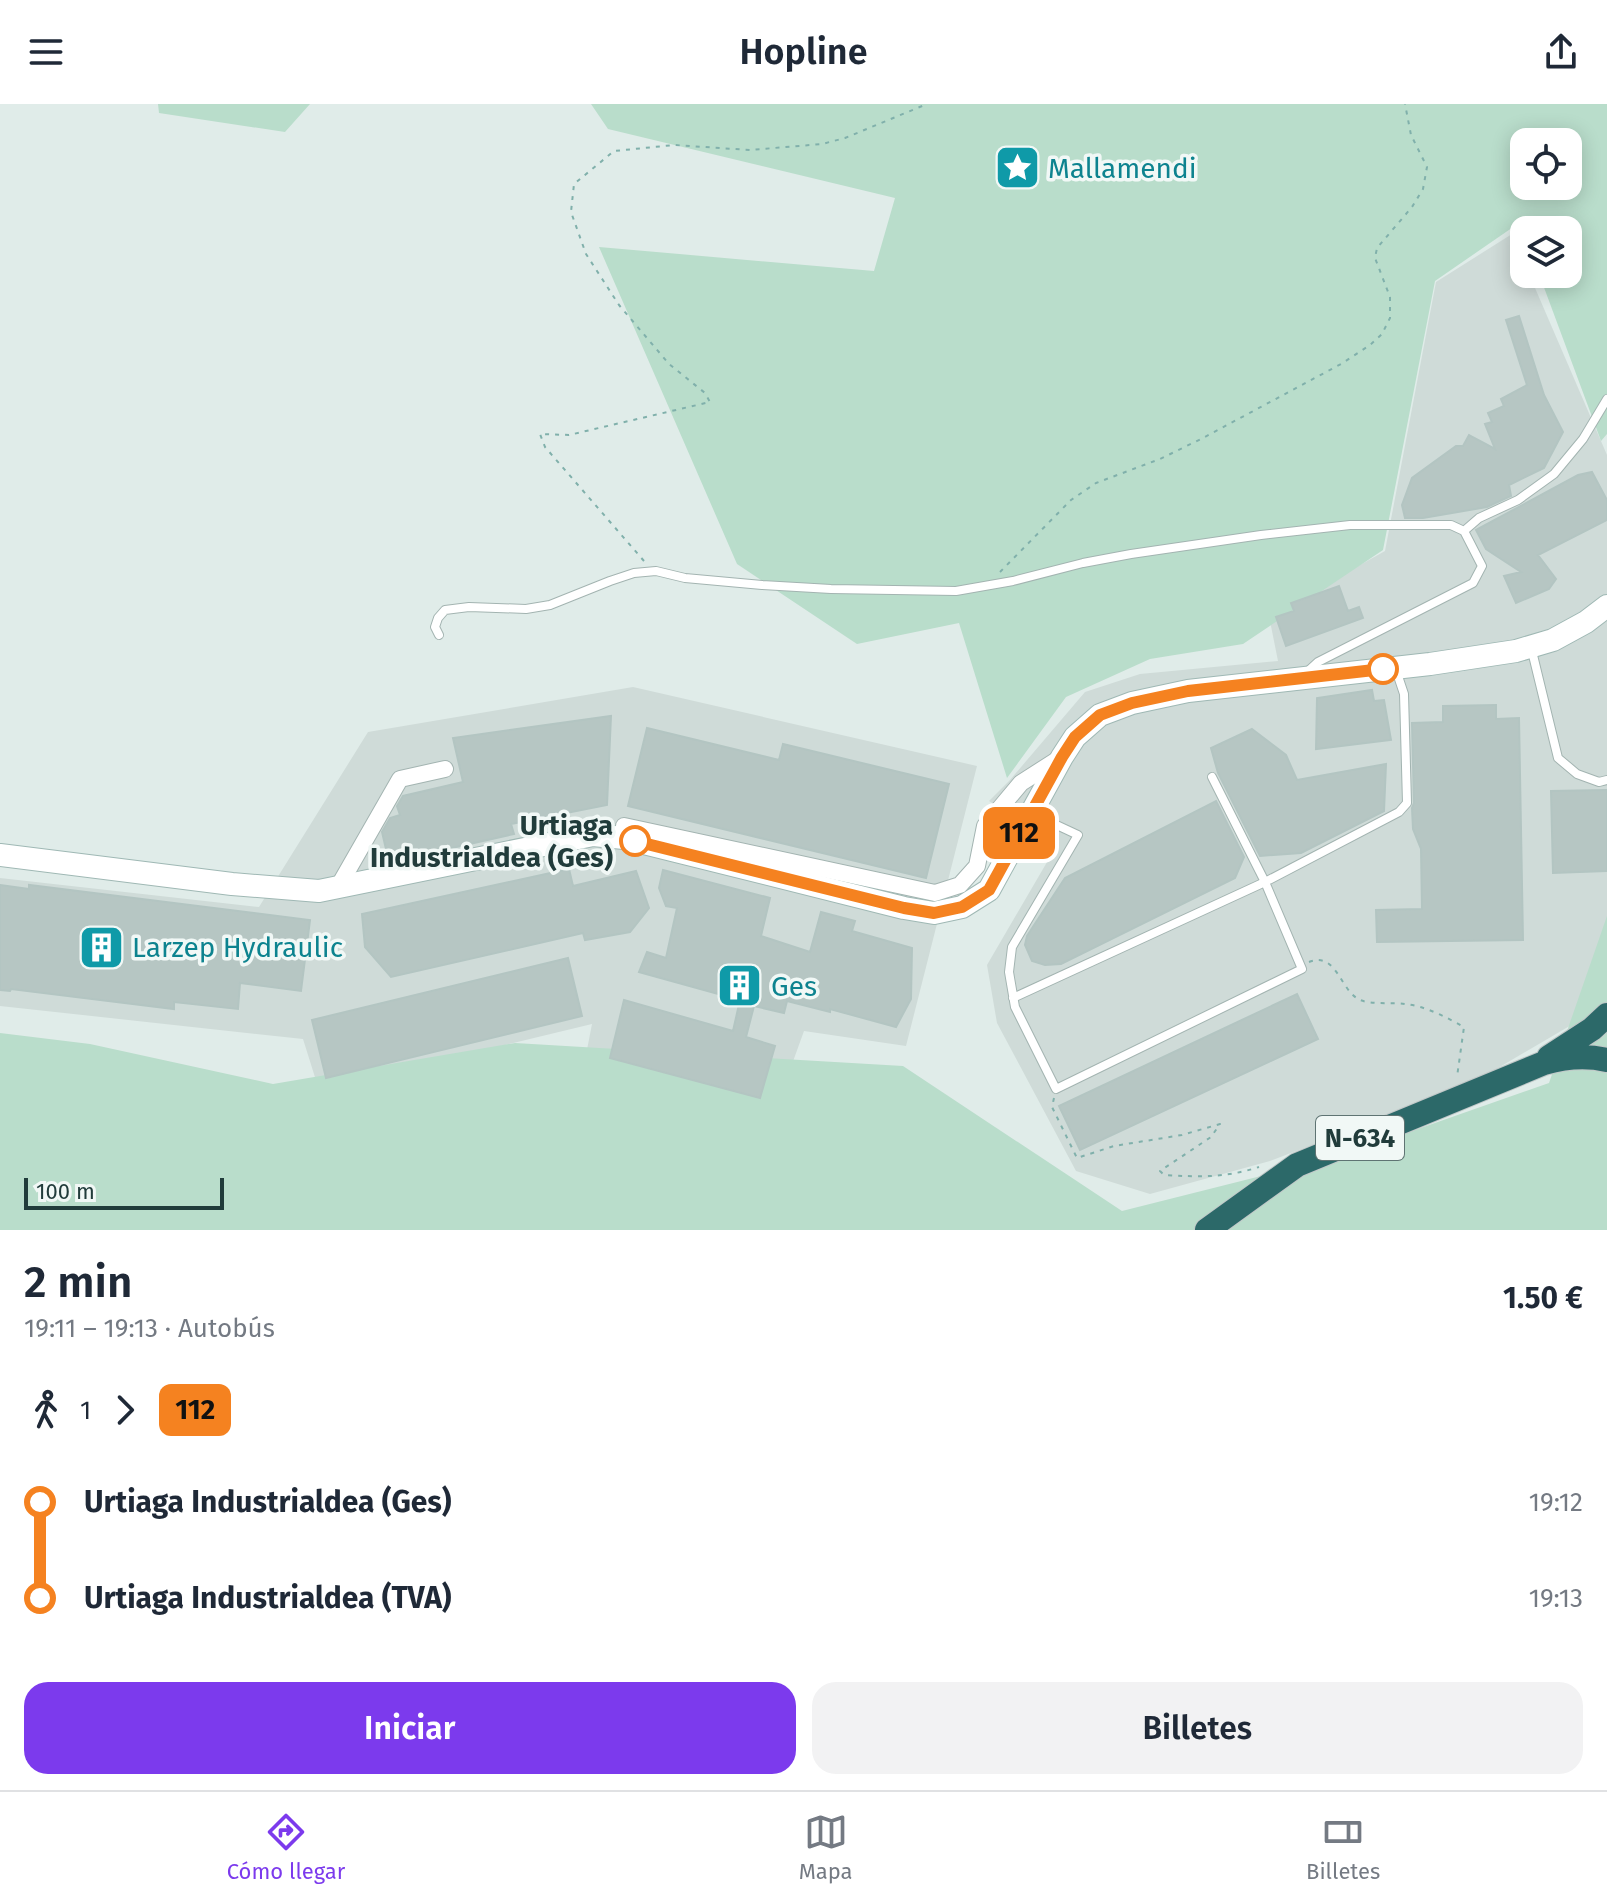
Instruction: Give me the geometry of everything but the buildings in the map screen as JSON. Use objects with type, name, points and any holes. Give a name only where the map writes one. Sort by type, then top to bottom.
[{"type":"highway","points":[[1526,1070],[1560,1051],[1607,1015]]},
{"type":"highway","points":[[1526,1070],[1563,1058],[1607,1060]]},
{"type":"highway","name":"N-634","points":[[1207,1230],[1297,1165],[1526,1070]]},
{"type":"street","points":[[0,855],[232,884],[319,891],[593,835],[624,838],[934,913],[962,907],[989,890],[1062,757],[1075,737],[1100,715],[1132,703],[1188,691],[1516,651],[1553,640],[1607,606]]},
{"type":"street","points":[[624,838],[624,826],[935,893],[960,885],[977,866],[985,826],[1021,783],[1062,757]]},
{"type":"street","points":[[337,889],[400,779],[445,769]]},
{"type":"lane","points":[[1464,531],[1479,518],[1518,500],[1554,474],[1583,439],[1607,399]]},
{"type":"lane","points":[[439,635],[435,627],[445,610],[469,607],[526,609],[550,605],[634,573],[656,571],[685,578],[831,589],[943,591],[987,586],[1131,554],[1261,535],[1350,525],[1451,525],[1464,531],[1482,566],[1473,583],[1318,662],[1300,679]]},
{"type":"lane","points":[[1531,646],[1558,758],[1577,774],[1599,782],[1607,780]]},
{"type":"lane","points":[[1013,998],[1265,882],[1399,812],[1407,803],[1404,694],[1395,668]]},
{"type":"lane","points":[[1031,812],[1078,835],[1012,947],[1009,972],[1015,1007],[1056,1089],[1302,969],[1265,882],[1212,777]]},
{"type":"path","points":[[656,571],[640,557],[545,447],[540,434],[569,435],[710,402],[705,393],[669,364],[619,305],[586,254],[571,212],[574,184],[614,151],[674,145],[750,150],[822,144],[845,138],[927,104]]},
{"type":"path","points":[[987,586],[1071,500],[1096,483],[1160,459],[1201,439],[1341,364],[1382,334],[1390,318],[1390,297],[1375,258],[1377,248],[1412,207],[1423,189],[1427,167],[1411,135],[1405,104]]},
{"type":"path","points":[[1301,966],[1315,960],[1326,962],[1336,970],[1350,994],[1364,1002],[1404,1003],[1421,1007],[1464,1027],[1454,1100]]},
{"type":"path","points":[[1056,1089],[1052,1107],[1077,1158],[1114,1146],[1182,1135],[1220,1124],[1211,1137],[1160,1171],[1164,1175],[1210,1177],[1260,1167]]},
{"type":"shaded area","points":[[1510,235],[1510,288],[1535,288],[1607,455],[1607,964],[1590,1014],[1469,1085],[1270,1161],[1150,1194],[1076,1171],[997,1023],[987,965],[1057,845],[989,801],[1085,692],[1140,674],[1278,661],[1269,616],[1385,551],[1436,282]]},
{"type":"shaded area","points":[[633,687],[977,766],[906,1046],[804,1031],[774,1114],[584,1065],[592,1024],[319,1090],[303,1039],[0,1006],[0,878],[259,907],[368,732]]},
{"type":"green space","points":[[158,104],[310,104],[285,132],[159,113]]},
{"type":"green space","points":[[591,104],[1607,104],[1607,434],[1601,441],[1544,288],[1582,288],[1582,216],[1510,216],[1510,229],[1435,281],[1383,550],[1243,644],[1150,659],[1066,697],[1007,778],[959,623],[857,644],[737,564],[599,247],[874,271],[895,198],[608,129]]},
{"type":"green space","points":[[1607,916],[1607,1230],[0,1230],[0,1033],[90,1044],[273,1084],[515,1043],[903,1066],[1122,1211],[1341,1156],[1549,1083]]},
{"type":"bus line","name":"112","points":[[635,841],[904,908],[934,913],[962,907],[989,890],[1062,757],[1075,737],[1100,715],[1132,703],[1188,691],[1383,669]]},
{"type":"place","name":"Mallamendi","points":[[1017,168]]},
{"type":"place","name":"Urtiaga Industrialdea (Ges)","points":[[635,841]]},
{"type":"place","name":"Larzep Hydraulic","points":[[101,947]]},
{"type":"place","name":"Ges","points":[[740,986]]}]
